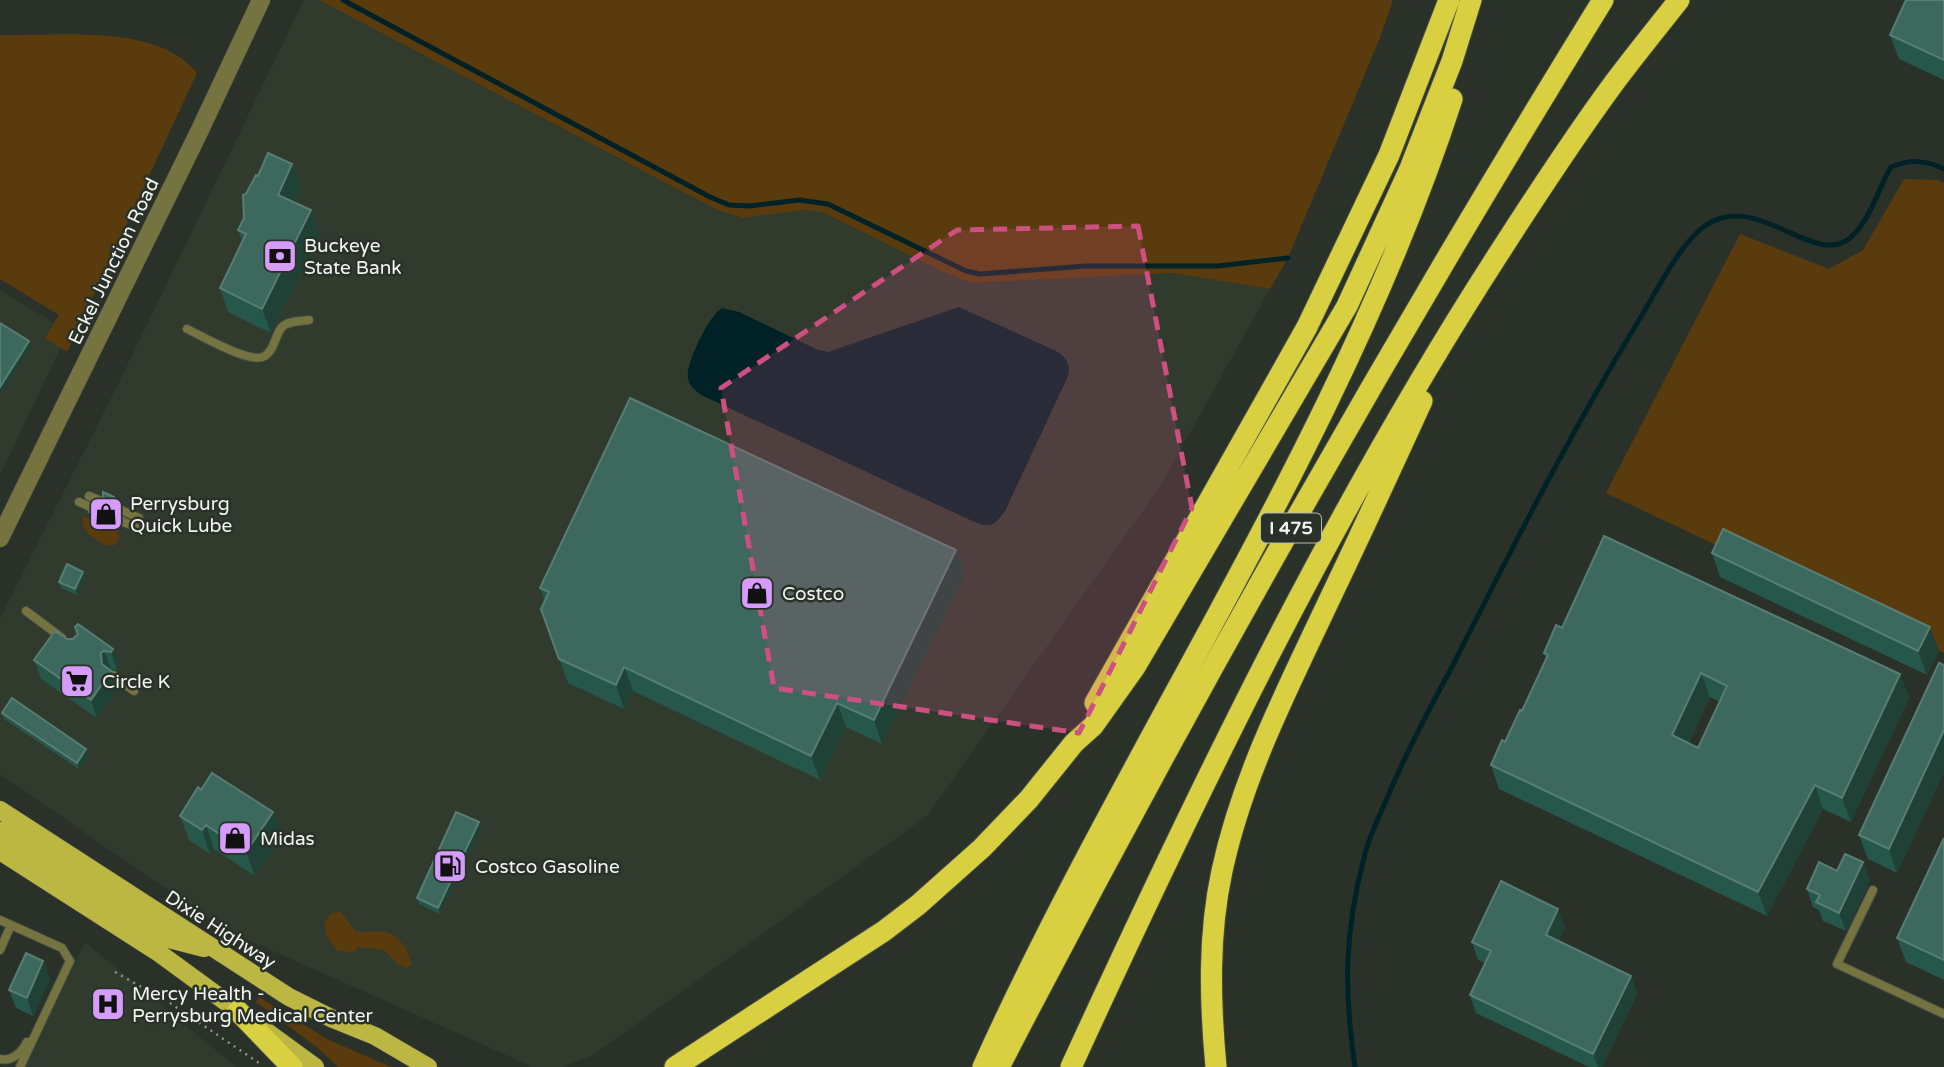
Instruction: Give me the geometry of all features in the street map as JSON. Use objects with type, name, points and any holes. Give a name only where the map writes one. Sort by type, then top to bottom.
[{"type":"highway","points":[[1074,743],[1307,327],[1389,155],[1449,0]]},
{"type":"highway","points":[[676,1067],[884,931],[918,905],[982,848],[1029,799],[1074,743],[1093,726],[1135,667],[1347,306],[1409,171],[1452,61],[1471,0]]},
{"type":"highway","points":[[983,1067],[1140,755],[1268,522],[1322,416],[1369,314],[1425,174],[1483,0]]},
{"type":"highway","name":"I 475","points":[[999,1067],[1083,905],[1253,595],[1434,278],[1603,0]]},
{"type":"highway","name":"I 475","points":[[1071,1067],[1191,814],[1291,614],[1390,432],[1468,301],[1542,186],[1614,83],[1679,0]]},
{"type":"highway","points":[[1216,1067],[1211,972],[1214,922],[1222,872],[1234,824],[1250,776],[1279,707],[1468,301]]},
{"type":"highway","points":[[696,1067],[784,997]]},
{"type":"highway","points":[[238,1011],[292,1067]]},
{"type":"highway","points":[[1209,1067],[1212,1022]]},
{"type":"main road","name":"Dixie Highway","points":[[0,810],[289,997],[375,1036],[428,1067]]},
{"type":"main road","points":[[0,831],[170,939],[220,953]]},
{"type":"main road","points":[[3,857],[159,953],[315,1067]]},
{"type":"street","name":"Eckel Junction Road","points":[[0,538],[200,132],[261,0]]},
{"type":"lane","points":[[187,329],[245,356],[256,358],[265,356],[282,327],[289,323],[309,320]]},
{"type":"lane","points":[[89,496],[99,500]]},
{"type":"lane","points":[[79,502],[96,509]]},
{"type":"lane","points":[[118,514],[137,522]]},
{"type":"lane","points":[[26,611],[68,643]]},
{"type":"lane","points":[[113,676],[134,691]]},
{"type":"lane","points":[[1873,890],[1837,964],[1944,1014]]},
{"type":"lane","points":[[0,920],[62,948],[70,961],[20,1067]]},
{"type":"lane","points":[[0,950],[11,925]]},
{"type":"lane","points":[[0,1059],[18,1055],[25,1046],[67,953]]},
{"type":"path","points":[[115,972],[170,1003],[265,1067]]},
{"type":"highlighted area","points":[[1138,226],[1192,508],[1079,733],[774,688],[721,388],[957,230]]},
{"type":"shaded area","points":[[304,0],[319,0],[717,210],[744,218],[804,210],[822,212],[943,272],[971,283],[1172,273],[1270,289],[1161,485],[927,816],[593,1055],[562,1067],[533,1067],[224,929],[0,774],[0,619],[125,370]]},
{"type":"shaded area","points":[[319,0],[1393,0],[1380,38],[1288,258],[1270,289],[1172,273],[971,283],[943,272],[822,212],[804,210],[744,218],[717,210]]},
{"type":"shaded area","points":[[77,34],[133,39],[158,46],[180,57],[197,73],[67,352],[45,338],[59,315],[0,279],[0,35]]},
{"type":"shaded area","points":[[1904,179],[1938,180],[1944,183],[1944,653],[1606,493],[1740,234],[1829,269],[1863,250]]},
{"type":"shaded area","points":[[0,290],[54,323],[46,336],[61,347],[0,475]]},
{"type":"shaded area","points":[[83,516],[117,530],[119,538],[115,545],[108,546],[90,535],[84,527]]},
{"type":"shaded area","points":[[341,912],[355,931],[385,932],[396,937],[405,947],[411,965],[406,968],[397,963],[384,950],[359,947],[352,952],[338,951],[327,937],[324,923],[332,913]]},
{"type":"shaded area","name":"Mercy Health - Perrysburg Medical Center","points":[[85,942],[236,1067],[25,1067]]},
{"type":"shaded area","points":[[259,997],[327,1039],[391,1067],[338,1067],[319,1049],[256,1002]]},
{"type":"water","points":[[959,307],[1056,351],[1065,359],[1069,368],[1068,376],[1005,511],[992,524],[980,524],[968,519],[701,395],[689,381],[690,362],[699,340],[722,308],[739,312],[818,350],[828,352]]},
{"type":"building","points":[[1906,0],[1944,0],[1944,60],[1890,35]]},
{"type":"building","points":[[268,153],[292,164],[278,195],[311,210],[262,309],[220,288],[246,234],[238,230],[244,218],[243,195],[256,175],[258,176]]},
{"type":"building","points":[[0,323],[29,341],[0,387]]},
{"type":"building","name":"Costco","points":[[630,398],[956,550],[874,720],[837,703],[811,756],[624,667],[616,685],[559,659],[541,609],[549,592],[540,588]]},
{"type":"building","points":[[103,492],[114,497],[107,510],[109,521],[89,512],[98,506]]},
{"type":"building","points":[[1723,529],[1930,627],[1918,651],[1712,553]]},
{"type":"building","points":[[1604,536],[1900,674],[1842,798],[1815,785],[1758,892],[1491,765],[1502,740],[1505,742],[1520,710],[1522,711],[1548,655],[1544,653],[1556,625],[1562,628]],"holes":[[[1701,673],[1727,686],[1698,748],[1672,735]]]},
{"type":"building","points":[[67,564],[83,572],[75,589],[59,582]]},
{"type":"building","points":[[78,624],[113,649],[111,652],[101,653],[102,664],[111,671],[91,700],[34,660],[55,631],[67,639],[73,639],[78,634],[75,627]]},
{"type":"building","points":[[1939,663],[1944,665],[1944,730],[1889,849],[1859,835]]},
{"type":"building","points":[[12,698],[86,749],[77,763],[2,713]]},
{"type":"building","points":[[212,773],[273,812],[246,852],[206,825],[202,830],[180,816],[198,787],[201,790]]},
{"type":"building","name":"Costco Gasoline","points":[[456,812],[479,822],[438,908],[417,898]]},
{"type":"building","points":[[1944,838],[1944,960],[1897,938]]},
{"type":"building","points":[[1845,854],[1863,862],[1839,913],[1816,902],[1820,895],[1807,889],[1819,862],[1837,871]]},
{"type":"building","points":[[1501,881],[1558,909],[1546,935],[1631,976],[1593,1054],[1470,995],[1491,951],[1472,942]]},
{"type":"building","points":[[26,953],[43,961],[27,998],[9,990]]},
{"type":"waterway","points":[[343,0],[710,197],[729,205],[749,206],[799,200],[828,204],[966,271],[980,274],[1086,266],[1218,266],[1288,258]]},
{"type":"waterway","points":[[1355,1067],[1349,1013],[1349,937],[1357,885],[1373,830],[1418,731],[1542,492],[1675,260],[1702,228],[1722,218],[1742,216],[1762,221],[1819,244],[1835,245],[1850,238],[1863,223],[1891,167],[1918,162],[1944,169]]},
{"type":"place","name":"Buckeye State Bank","points":[[280,256]]},
{"type":"place","name":"Perrysburg Quick Lube","points":[[106,514]]},
{"type":"place","name":"Costco","points":[[757,593]]},
{"type":"place","name":"Circle K","points":[[77,681]]},
{"type":"place","name":"Midas","points":[[235,838]]},
{"type":"place","name":"Costco Gasoline","points":[[450,866]]},
{"type":"place","name":"Mercy Health - Perrysburg Medical Center","points":[[108,1004]]}]
